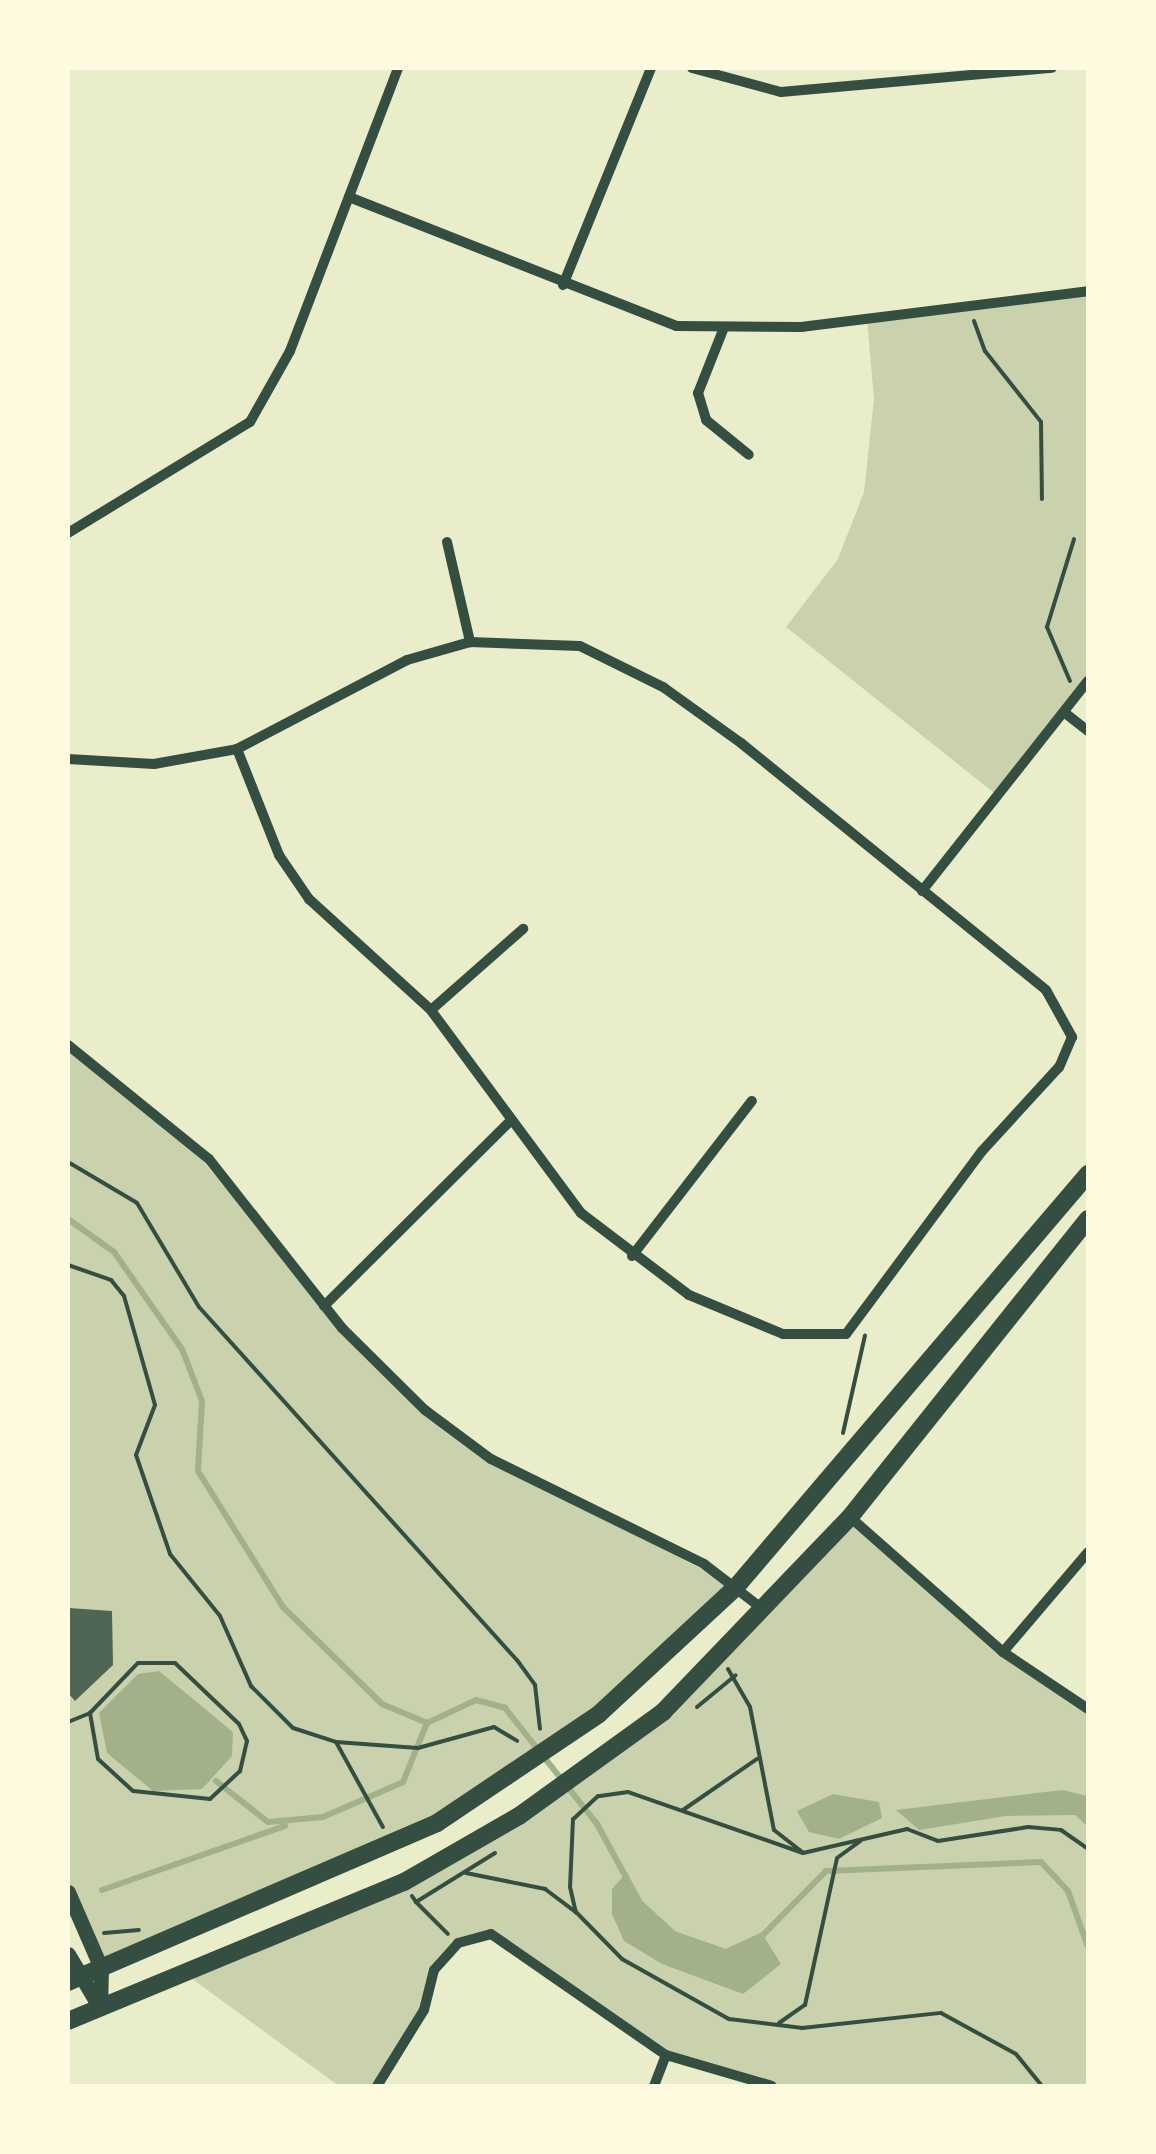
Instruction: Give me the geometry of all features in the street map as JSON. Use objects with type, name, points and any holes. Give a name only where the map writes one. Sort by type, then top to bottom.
[{"type":"main road","points":[[72,1980],[385,1849],[520,1772],[567,1739],[736,1587],[1088,1174]]},
{"type":"main road","points":[[68,2020],[364,1901],[528,1810],[587,1770],[717,1659],[765,1611],[850,1517],[1088,1219]]},
{"type":"street","points":[[68,533],[250,422],[290,351],[398,68]]},
{"type":"street","points":[[564,286],[651,68]]},
{"type":"street","points":[[692,68],[781,92],[1052,68]]},
{"type":"street","points":[[349,196],[564,286],[678,326],[723,330],[972,306],[1088,290]]},
{"type":"street","points":[[723,330],[698,393],[706,420],[748,455]]},
{"type":"street","points":[[447,542],[470,642]]},
{"type":"street","points":[[68,759],[154,764],[237,750],[406,660],[470,642],[580,646],[663,686],[922,891],[1068,1018],[1072,1037],[1059,1067],[982,1151],[872,1306],[846,1334],[814,1337],[689,1295],[632,1256],[580,1213],[509,1122],[431,1010],[310,898],[279,855],[237,750]]},
{"type":"street","points":[[922,891],[1085,685]]},
{"type":"street","points":[[1065,713],[1088,731]]},
{"type":"street","points":[[431,1010],[523,929]]},
{"type":"street","points":[[68,1045],[209,1160],[324,1306],[424,1410],[491,1459],[736,1587],[765,1611]]},
{"type":"street","points":[[632,1256],[752,1101]]},
{"type":"street","points":[[324,1306],[509,1122]]},
{"type":"street","points":[[850,1517],[1004,1652],[1088,1709]]},
{"type":"street","points":[[1004,1652],[1088,1552]]},
{"type":"street","points":[[68,1892],[100,1968],[100,2008]]},
{"type":"street","points":[[377,2086],[424,2010],[434,1970],[458,1943],[491,1934],[531,1955],[602,2016],[666,2055],[772,2086]]},
{"type":"street","points":[[68,1954],[72,1980],[100,2008]]},
{"type":"street","points":[[654,2086],[666,2055]]},
{"type":"path","points":[[972,306],[985,350],[1041,422],[1042,499]]},
{"type":"path","points":[[1074,539],[1047,627],[1054,662],[1085,685]]},
{"type":"path","points":[[68,1162],[137,1203],[199,1307],[517,1660],[535,1684],[541,1733]]},
{"type":"path","points":[[68,1264],[112,1280],[124,1296],[154,1405],[136,1455],[170,1554],[220,1616],[272,1710],[336,1742],[418,1748],[494,1728],[517,1741]]},
{"type":"path","points":[[842,1439],[872,1306]]},
{"type":"path","points":[[717,1659],[742,1682],[774,1830],[803,1853]]},
{"type":"path","points":[[68,1722],[90,1713],[138,1663],[175,1663],[220,1699],[247,1741],[232,1782],[222,1793],[180,1802],[132,1792],[98,1759],[90,1713]]},
{"type":"path","points":[[336,1742],[386,1825]]},
{"type":"path","points":[[683,1810],[756,1759]]},
{"type":"path","points":[[576,1912],[573,1818],[598,1796],[628,1792],[683,1810],[724,1832],[803,1853],[907,1829],[938,1842],[1028,1827],[1060,1830],[1088,1849]]},
{"type":"path","points":[[778,2024],[805,2005],[831,1904],[838,1858],[868,1835]]},
{"type":"path","points":[[466,1874],[545,1889],[576,1912],[622,1959],[728,2019],[778,2024],[941,2013],[1016,2054],[1042,2086]]},
{"type":"path","points":[[416,1902],[458,1943]]},
{"type":"shaded area","points":[[1088,291],[1088,677],[998,796],[786,627],[838,559],[864,492],[874,399],[867,319]]},
{"type":"shaded area","points":[[68,1045],[177,1131],[385,1373],[491,1459],[736,1587],[691,1635],[437,1823],[101,1968],[68,1898]]},
{"type":"shaded area","points":[[850,1517],[1003,1652],[1088,1709],[1088,2086],[772,2086],[666,2055],[491,1934],[458,1943],[434,1969],[424,2010],[377,2086],[339,2086],[184,1973],[438,1863],[609,1754]]},
{"type":"shaded area","points":[[159,1671],[233,1732],[232,1756],[202,1789],[153,1791],[107,1753],[99,1713],[138,1674]]},
{"type":"shaded area","points":[[1062,1790],[1088,1796],[1088,1827],[1075,1815],[1006,1816],[919,1830],[896,1810]]},
{"type":"shaded area","points":[[833,1794],[879,1802],[882,1818],[839,1839],[809,1832],[797,1811]]},
{"type":"shaded area","points":[[627,1872],[640,1903],[674,1934],[726,1952],[763,1935],[781,1964],[743,1994],[662,1964],[624,1941],[612,1914],[612,1889]]},
{"type":"building","points":[[69,1608],[112,1611],[113,1665],[75,1701],[68,1693]]},
{"type":"waterway","points":[[68,1219],[114,1252],[182,1349],[202,1401],[198,1471],[283,1607],[382,1704],[427,1723],[476,1700],[505,1708],[597,1824],[640,1903],[674,1934],[726,1952],[763,1935],[826,1871],[1041,1862],[1068,1891],[1088,1947]]},
{"type":"waterway","points":[[216,1781],[268,1822],[323,1817],[403,1782],[427,1723]]},
{"type":"waterway","points":[[102,1890],[285,1826]]}]
